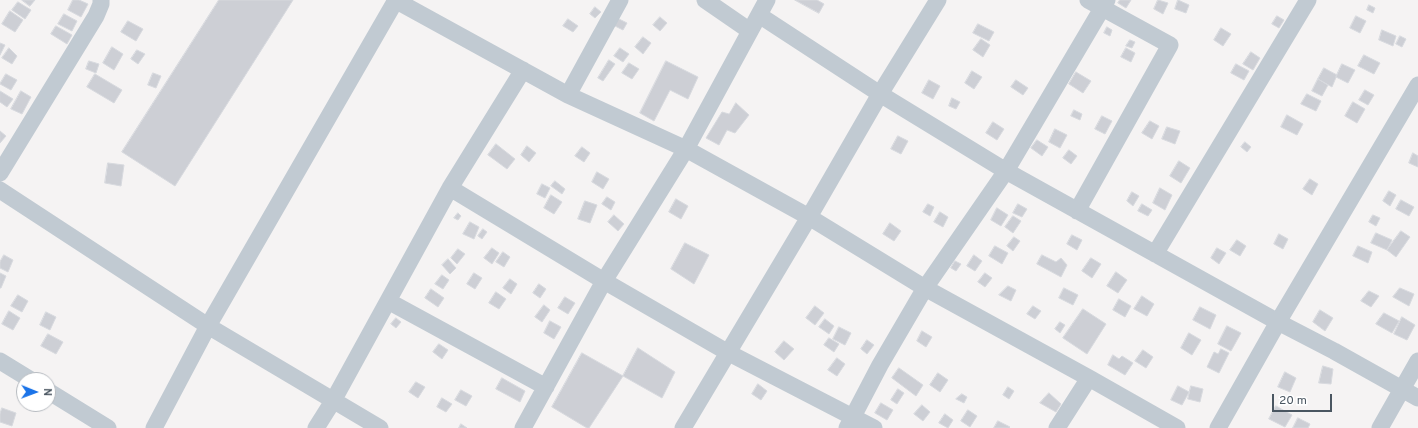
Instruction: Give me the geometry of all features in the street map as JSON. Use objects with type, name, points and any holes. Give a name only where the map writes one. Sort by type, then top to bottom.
[{"type":"street","points":[[0,172],[96,16],[101,0]]},
{"type":"street","points":[[154,428],[208,326],[395,0],[568,94],[686,149],[809,216],[926,288],[1177,428]]},
{"type":"street","points":[[568,94],[620,0]]},
{"type":"street","points":[[704,0],[750,31]]},
{"type":"street","points":[[523,428],[604,281],[686,149],[767,0]]},
{"type":"street","points":[[682,428],[880,94],[938,0]]},
{"type":"street","points":[[1077,211],[1170,44],[1105,4],[1088,0]]},
{"type":"street","points":[[1155,254],[1308,0]]},
{"type":"street","points":[[850,422],[880,365],[926,288],[1006,171],[1105,4]]},
{"type":"street","points":[[759,15],[880,94],[1006,171],[1278,322],[1334,350],[1418,398]]},
{"type":"street","points":[[316,428],[333,401],[450,188],[523,70]]},
{"type":"street","points":[[1218,428],[1278,322],[1418,85]]},
{"type":"street","points":[[450,188],[604,281],[850,422],[874,428]]},
{"type":"street","points":[[0,190],[208,326],[380,428]]},
{"type":"street","points":[[388,301],[546,387]]},
{"type":"street","points":[[0,361],[18,372]]},
{"type":"street","points":[[1380,428],[1418,361]]},
{"type":"street","points":[[1058,428],[1089,378]]},
{"type":"street","points":[[56,396],[108,428]]},
{"type":"building","points":[[22,0],[35,0],[30,6]]},
{"type":"building","points":[[73,0],[79,0],[88,4],[81,17],[68,10]]},
{"type":"building","points":[[219,0],[293,0],[175,186],[122,152]]},
{"type":"building","points":[[795,0],[817,0],[824,4],[819,13]]},
{"type":"building","points":[[1120,0],[1131,0],[1126,8],[1118,3]]},
{"type":"building","points":[[1158,0],[1168,3],[1163,14],[1154,9]]},
{"type":"building","points":[[1178,0],[1189,5],[1186,13],[1175,9]]},
{"type":"building","points":[[18,2],[31,10],[25,19],[12,10]]},
{"type":"building","points":[[1369,5],[1375,8],[1373,13],[1367,10]]},
{"type":"building","points":[[595,7],[601,12],[595,18],[590,14]]},
{"type":"building","points":[[10,11],[23,20],[15,32],[2,24]]},
{"type":"building","points":[[64,14],[77,21],[72,31],[58,24]]},
{"type":"building","points":[[1277,16],[1284,20],[1279,28],[1272,24]]},
{"type":"building","points":[[1356,16],[1366,21],[1360,33],[1350,28]]},
{"type":"building","points":[[660,17],[667,23],[660,31],[653,25]]},
{"type":"building","points":[[617,18],[627,23],[623,30],[613,25]]},
{"type":"building","points":[[568,19],[578,26],[573,32],[563,26]]},
{"type":"building","points":[[128,21],[143,29],[136,41],[121,32]]},
{"type":"building","points":[[978,24],[994,32],[989,41],[973,33]]},
{"type":"building","points":[[56,26],[72,35],[67,44],[51,34]]},
{"type":"building","points":[[1107,27],[1112,30],[1110,36],[1104,33]]},
{"type":"building","points":[[1221,28],[1231,34],[1223,46],[1214,40]]},
{"type":"building","points":[[1382,30],[1396,36],[1393,46],[1379,40]]},
{"type":"building","points":[[1400,36],[1406,39],[1402,47],[1396,44]]},
{"type":"building","points":[[643,37],[651,43],[643,54],[635,47]]},
{"type":"building","points":[[981,39],[990,45],[983,57],[973,50]]},
{"type":"building","points":[[1130,40],[1135,42],[1132,48],[1126,46]]},
{"type":"building","points":[[0,43],[5,45],[0,55]]},
{"type":"building","points":[[112,47],[123,54],[114,70],[103,63]]},
{"type":"building","points":[[9,48],[17,56],[12,64],[2,58]]},
{"type":"building","points":[[620,48],[629,54],[623,62],[614,56]]},
{"type":"building","points":[[1126,48],[1135,53],[1131,62],[1121,57]]},
{"type":"building","points":[[137,50],[145,54],[138,64],[131,59]]},
{"type":"building","points":[[1251,52],[1260,58],[1253,70],[1243,64]]},
{"type":"building","points":[[1364,55],[1380,63],[1374,74],[1358,66]]},
{"type":"building","points":[[609,60],[615,64],[603,81],[598,78]]},
{"type":"building","points":[[89,61],[99,64],[96,73],[86,69]]},
{"type":"building","points":[[666,61],[698,77],[688,99],[670,90],[654,121],[640,113]]},
{"type":"building","points":[[629,63],[639,69],[632,79],[622,73]]},
{"type":"building","points":[[1236,64],[1249,71],[1244,80],[1231,73]]},
{"type":"building","points":[[1342,64],[1355,70],[1348,83],[1336,77]]},
{"type":"building","points":[[1324,68],[1337,75],[1332,87],[1318,79]]},
{"type":"building","points":[[972,71],[982,77],[974,89],[965,83]]},
{"type":"building","points":[[1076,72],[1091,81],[1083,93],[1069,84]]},
{"type":"building","points":[[153,73],[161,76],[156,88],[148,85]]},
{"type":"building","points":[[6,74],[17,80],[11,90],[0,84]]},
{"type":"building","points":[[95,74],[122,90],[114,103],[87,87]]},
{"type":"building","points":[[1318,79],[1328,85],[1322,96],[1312,91]]},
{"type":"building","points":[[929,80],[940,86],[933,99],[922,93]]},
{"type":"building","points":[[1016,80],[1028,88],[1023,95],[1011,87]]},
{"type":"building","points":[[1365,90],[1374,95],[1368,105],[1359,100]]},
{"type":"building","points":[[0,91],[13,99],[7,107],[0,102]]},
{"type":"building","points":[[21,91],[31,97],[22,114],[11,109]]},
{"type":"building","points":[[1307,94],[1321,101],[1316,111],[1301,104]]},
{"type":"building","points":[[952,98],[960,102],[956,109],[949,106]]},
{"type":"building","points":[[1353,102],[1365,109],[1357,123],[1345,116]]},
{"type":"building","points":[[736,103],[749,115],[735,133],[727,130],[719,145],[706,138],[722,112],[729,114]]},
{"type":"building","points":[[1074,110],[1082,114],[1080,120],[1071,116]]},
{"type":"building","points":[[1287,115],[1303,124],[1297,135],[1281,127]]},
{"type":"building","points":[[1102,116],[1112,121],[1105,134],[1095,129]]},
{"type":"building","points":[[1150,121],[1159,126],[1152,139],[1142,133]]},
{"type":"building","points":[[993,122],[1004,129],[997,140],[986,133]]},
{"type":"building","points":[[1167,127],[1180,131],[1175,144],[1162,139]]},
{"type":"building","points":[[1055,129],[1067,135],[1060,148],[1049,142]]},
{"type":"building","points":[[0,131],[6,136],[0,143]]},
{"type":"building","points":[[898,136],[908,141],[901,154],[891,149]]},
{"type":"building","points":[[1037,140],[1048,147],[1042,156],[1031,148]]},
{"type":"building","points":[[1245,142],[1251,147],[1247,152],[1241,147]]},
{"type":"building","points":[[496,144],[515,159],[507,169],[488,155]]},
{"type":"building","points":[[527,146],[536,153],[529,162],[521,155]]},
{"type":"building","points":[[582,147],[590,153],[584,162],[575,156]]},
{"type":"building","points":[[1069,150],[1077,156],[1071,164],[1063,158]]},
{"type":"building","points":[[1413,153],[1418,156],[1418,167],[1409,163]]},
{"type":"building","points":[[1179,161],[1190,168],[1181,183],[1170,176]]},
{"type":"building","points":[[108,163],[124,165],[121,186],[105,183]]},
{"type":"building","points":[[597,172],[609,179],[603,189],[592,182]]},
{"type":"building","points":[[1310,179],[1318,184],[1312,195],[1303,189]]},
{"type":"building","points":[[555,181],[565,189],[562,194],[551,186]]},
{"type":"building","points":[[542,184],[550,188],[545,198],[537,194]]},
{"type":"building","points":[[1160,188],[1172,195],[1165,210],[1153,203]]},
{"type":"building","points":[[1389,191],[1396,195],[1390,206],[1383,201]]},
{"type":"building","points":[[1132,192],[1139,196],[1133,206],[1127,201]]},
{"type":"building","points":[[551,195],[562,202],[554,214],[544,208]]},
{"type":"building","points":[[607,197],[615,202],[611,210],[602,204]]},
{"type":"building","points":[[676,199],[688,206],[681,219],[669,212]]},
{"type":"building","points":[[1401,200],[1414,207],[1409,216],[1396,209]]},
{"type":"building","points":[[585,201],[597,205],[590,223],[578,219]]},
{"type":"building","points":[[928,204],[934,207],[930,216],[923,212]]},
{"type":"building","points":[[1018,204],[1027,209],[1022,217],[1013,213]]},
{"type":"building","points":[[1142,204],[1152,210],[1148,216],[1138,211]]},
{"type":"building","points":[[997,208],[1008,215],[1001,226],[991,220]]},
{"type":"building","points":[[940,212],[948,217],[943,227],[934,222]]},
{"type":"building","points":[[458,213],[461,216],[458,220],[454,218]]},
{"type":"building","points":[[614,215],[624,224],[618,231],[608,222]]},
{"type":"building","points":[[1373,215],[1380,218],[1376,226],[1369,222]]},
{"type":"building","points":[[1013,216],[1021,221],[1013,233],[1005,227]]},
{"type":"building","points":[[470,222],[479,227],[474,239],[463,234]]},
{"type":"building","points":[[890,223],[901,231],[894,241],[883,234]]},
{"type":"building","points":[[483,229],[487,232],[482,239],[478,236]]},
{"type":"building","points":[[1401,231],[1410,237],[1396,257],[1387,250]]},
{"type":"building","points":[[1376,233],[1392,240],[1387,250],[1371,243]]},
{"type":"building","points":[[1279,234],[1288,239],[1283,249],[1274,244]]},
{"type":"building","points":[[1072,235],[1082,240],[1077,250],[1067,244]]},
{"type":"building","points":[[1014,237],[1020,241],[1013,251],[1007,246]]},
{"type":"building","points":[[1237,240],[1246,246],[1240,256],[1230,250]]},
{"type":"building","points":[[685,243],[709,255],[694,284],[671,269]]},
{"type":"building","points":[[995,246],[1008,253],[1002,264],[989,256]]},
{"type":"building","points":[[1358,246],[1372,252],[1368,263],[1353,256]]},
{"type":"building","points":[[492,248],[499,253],[492,264],[484,258]]},
{"type":"building","points":[[1217,248],[1226,253],[1219,264],[1211,258]]},
{"type":"building","points":[[458,249],[465,254],[457,264],[451,258]]},
{"type":"building","points":[[503,252],[510,257],[504,267],[496,262]]},
{"type":"building","points":[[4,255],[13,260],[8,272],[0,268],[0,262]]},
{"type":"building","points":[[974,255],[982,261],[975,271],[967,266]]},
{"type":"building","points":[[1042,255],[1056,262],[1061,258],[1067,265],[1061,277],[1037,264]]},
{"type":"building","points":[[1091,258],[1101,264],[1092,278],[1082,271]]},
{"type":"building","points":[[448,259],[456,268],[450,274],[442,265]]},
{"type":"building","points":[[955,261],[961,264],[956,271],[951,268]]},
{"type":"building","points":[[1116,272],[1127,280],[1118,293],[1107,286]]},
{"type":"building","points":[[0,273],[6,276],[1,288],[0,288]]},
{"type":"building","points":[[474,273],[482,278],[475,289],[467,284]]},
{"type":"building","points":[[985,273],[992,278],[985,287],[978,282]]},
{"type":"building","points":[[442,275],[449,280],[443,289],[435,284]]},
{"type":"building","points":[[510,279],[517,284],[511,294],[503,288]]},
{"type":"building","points":[[539,284],[546,289],[540,298],[533,293]]},
{"type":"building","points":[[1008,286],[1016,290],[1011,301],[999,295]]},
{"type":"building","points":[[1064,288],[1078,295],[1073,305],[1059,298]]},
{"type":"building","points":[[1400,288],[1414,294],[1409,306],[1393,297]]},
{"type":"building","points":[[431,289],[444,298],[438,307],[425,298]]},
{"type":"building","points":[[1369,291],[1379,296],[1371,307],[1361,301]]},
{"type":"building","points":[[496,292],[506,299],[499,309],[489,303]]},
{"type":"building","points":[[18,295],[28,301],[22,312],[11,306]]},
{"type":"building","points":[[1142,296],[1154,304],[1147,316],[1134,309]]},
{"type":"building","points":[[565,297],[575,303],[568,314],[558,308]]},
{"type":"building","points":[[1119,299],[1131,306],[1125,317],[1113,310]]},
{"type":"building","points":[[544,305],[550,310],[542,322],[535,317]]},
{"type":"building","points":[[815,306],[824,313],[815,325],[806,318]]},
{"type":"building","points":[[1033,306],[1041,311],[1035,319],[1027,314]]},
{"type":"building","points":[[1200,307],[1216,315],[1210,329],[1193,320]]},
{"type":"building","points":[[1083,309],[1106,324],[1087,354],[1063,338]]},
{"type":"building","points":[[1320,310],[1333,318],[1325,331],[1313,322]]},
{"type":"building","points":[[9,311],[20,318],[13,330],[2,324]]},
{"type":"building","points":[[46,312],[56,317],[50,330],[40,325]]},
{"type":"building","points":[[1384,313],[1399,321],[1392,333],[1376,324]]},
{"type":"building","points":[[1402,317],[1415,325],[1407,340],[1394,334]]},
{"type":"building","points":[[396,318],[401,322],[396,328],[391,324]]},
{"type":"building","points":[[825,319],[834,326],[829,334],[819,327]]},
{"type":"building","points":[[550,321],[561,327],[554,339],[544,333]]},
{"type":"building","points":[[1060,322],[1065,325],[1060,333],[1055,329]]},
{"type":"building","points":[[1227,326],[1241,333],[1231,351],[1218,344]]},
{"type":"building","points":[[839,327],[851,333],[845,345],[833,339]]},
{"type":"building","points":[[922,331],[932,337],[926,347],[917,341]]},
{"type":"building","points":[[1189,333],[1201,340],[1192,355],[1181,348]]},
{"type":"building","points":[[48,334],[63,342],[56,354],[41,346]]},
{"type":"building","points":[[829,338],[839,344],[834,352],[824,345]]},
{"type":"building","points":[[867,340],[874,345],[867,354],[861,349]]},
{"type":"building","points":[[784,341],[794,349],[784,360],[775,352]]},
{"type":"building","points":[[439,344],[448,350],[442,359],[433,352]]},
{"type":"building","points":[[638,348],[675,372],[662,398],[623,376]]},
{"type":"building","points":[[1221,349],[1229,353],[1219,373],[1207,367],[1214,352],[1218,354]]},
{"type":"building","points":[[1143,350],[1153,357],[1146,368],[1135,361]]},
{"type":"building","points":[[582,353],[623,376],[589,428],[552,407]]},
{"type":"building","points":[[1113,355],[1119,359],[1122,356],[1133,363],[1125,375],[1108,365]]},
{"type":"building","points":[[837,358],[845,364],[837,376],[828,370]]},
{"type":"building","points":[[1323,366],[1333,369],[1331,384],[1319,383]]},
{"type":"building","points":[[899,368],[923,385],[916,396],[892,378]]},
{"type":"building","points":[[1285,372],[1296,378],[1290,392],[1278,387]]},
{"type":"building","points":[[938,373],[948,380],[940,392],[930,385]]},
{"type":"building","points":[[502,378],[525,391],[520,402],[496,389]]},
{"type":"building","points":[[416,382],[425,387],[418,398],[409,392]]},
{"type":"building","points":[[758,384],[767,391],[761,400],[752,394]]},
{"type":"building","points":[[1178,386],[1189,392],[1182,405],[1171,400]]},
{"type":"building","points":[[1191,386],[1203,389],[1200,402],[1188,399]]},
{"type":"building","points":[[1008,387],[1014,391],[1009,399],[1003,395]]},
{"type":"building","points":[[898,389],[904,393],[897,404],[891,400]]},
{"type":"building","points":[[461,390],[472,396],[466,406],[455,400]]},
{"type":"building","points":[[1049,393],[1061,404],[1056,412],[1040,403]]},
{"type":"building","points":[[962,394],[967,397],[964,403],[956,399]]},
{"type":"building","points":[[442,398],[452,404],[446,412],[437,407]]},
{"type":"building","points":[[881,403],[893,410],[887,420],[875,413]]},
{"type":"building","points":[[922,405],[930,412],[923,421],[914,414]]},
{"type":"building","points":[[1276,406],[1292,415],[1285,427],[1269,419]]},
{"type":"building","points":[[2,408],[16,413],[12,426],[0,422]]},
{"type":"building","points":[[968,410],[977,416],[970,427],[961,421]]},
{"type":"building","points":[[945,414],[953,420],[948,428],[939,423]]},
{"type":"building","points":[[1298,418],[1310,424],[1308,428],[1293,428]]},
{"type":"building","points":[[998,421],[1010,427],[994,428]]},
{"type":"building","points":[[461,424],[467,428],[459,428]]}]
